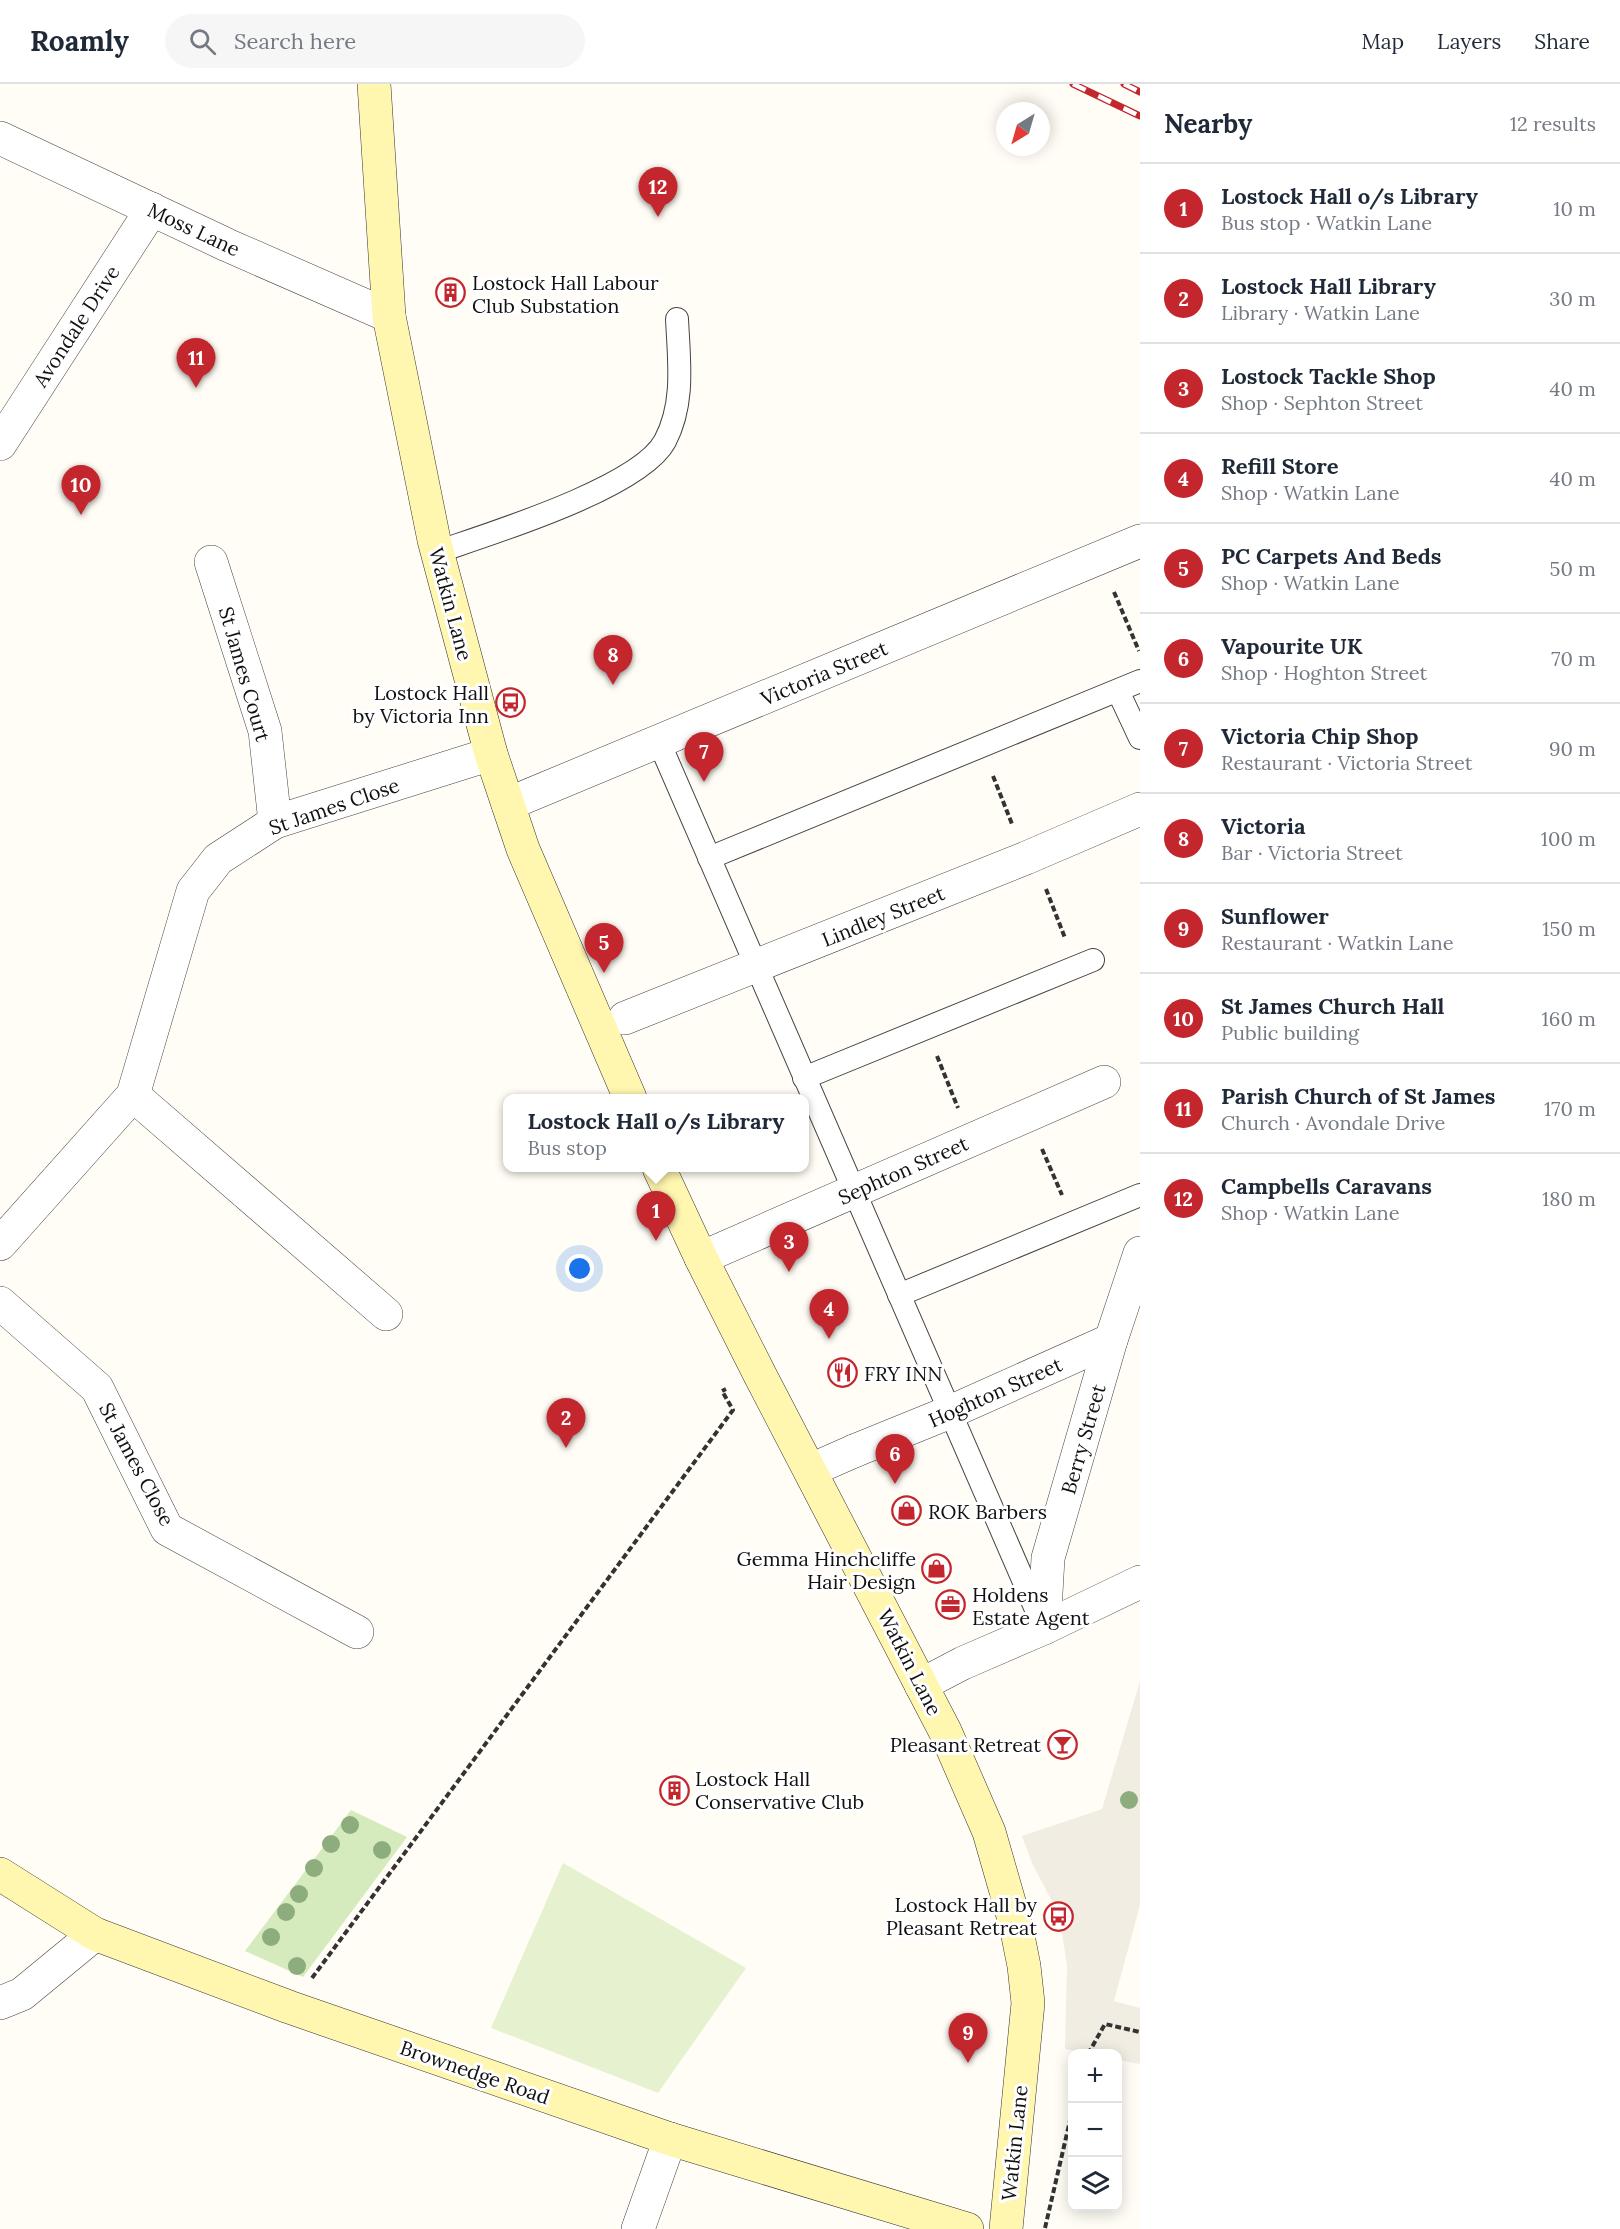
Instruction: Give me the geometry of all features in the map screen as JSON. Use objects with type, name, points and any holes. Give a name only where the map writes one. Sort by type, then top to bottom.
[{"type":"main road","name":"Watkin Lane","points":[[374,84],[389,316],[437,552],[492,754],[523,849],[613,1023],[629,1094]]},
{"type":"main road","name":"Watkin Lane","points":[[661,1172],[701,1258],[760,1375],[945,1731],[989,1832],[1016,1926],[1028,2003],[1006,2229]]},
{"type":"main road","name":"Brownedge Road","points":[[0,1874],[95,1934],[289,2007],[670,2139],[968,2229]]},
{"type":"street","name":"Moss Lane","points":[[0,138],[227,245],[389,316]]},
{"type":"street","name":"Avondale Drive","points":[[0,444],[152,209]]},
{"type":"street","name":"Victoria Street","points":[[508,804],[1140,541]]},
{"type":"street","name":"St James Court","points":[[211,562],[264,731],[275,822]]},
{"type":"street","name":"St James Close","points":[[0,1244],[133,1095],[193,891],[218,859],[275,822],[492,754]]},
{"type":"street","name":"Lindley Street","points":[[613,1023],[1026,858],[1140,808]]},
{"type":"street","name":"Sephton Street","points":[[701,1258],[1104,1082]]},
{"type":"street","points":[[133,1095],[386,1314]]},
{"type":"street","name":"Berry Street","points":[[1044,1628],[1048,1558],[1111,1340],[1140,1253]]},
{"type":"street","name":"St James Close","points":[[0,1303],[97,1388],[167,1529],[357,1632]]},
{"type":"street","name":"Hoghton Street","points":[[811,1470],[950,1412],[1111,1340]]},
{"type":"street","points":[[921,1686],[963,1663],[1044,1628],[1140,1582]]},
{"type":"street","points":[[0,2003],[22,1994],[95,1934]]},
{"type":"street","points":[[638,2229],[670,2139]]},
{"type":"lane","points":[[437,552],[532,520],[609,485],[651,459],[664,442],[675,416],[680,384],[677,320]]},
{"type":"lane","points":[[709,858],[1140,681]]},
{"type":"lane","points":[[1118,690],[1140,738]]},
{"type":"lane","points":[[659,742],[1044,1628]]},
{"type":"lane","points":[[804,1078],[1093,960]]},
{"type":"lane","points":[[899,1295],[1140,1195]]},
{"type":"path","points":[[1100,558],[1140,653]]},
{"type":"path","points":[[925,1028],[972,1140]]},
{"type":"path","points":[[1028,1116],[1074,1223]]},
{"type":"path","points":[[289,2007],[733,1410],[722,1391],[760,1375]]},
{"type":"path","points":[[1091,2049],[1105,2024],[1140,2032]]},
{"type":"path","points":[[1045,2229],[1068,2129]]},
{"type":"green space","points":[[351,1810],[407,1837],[303,1977],[245,1951]]},
{"type":"green space","points":[[563,1863],[746,1968],[658,2093],[491,2028]]},
{"type":"shaded area","points":[[1140,1681],[1140,1905],[1114,2001],[1140,2008],[1140,2064],[1122,2061],[1122,2049],[1065,2049],[1067,1965],[1062,1933],[1055,1907],[1032,1863],[1022,1836],[1102,1809]]},
{"type":"railway","points":[[1073,84],[1140,116]]},
{"type":"railway","points":[[1124,84],[1140,92]]},
{"type":"place","name":"Campbells Caravans","points":[[658,217]]},
{"type":"place","name":"Lostock Hall Labour Club Substation","points":[[451,293]]},
{"type":"place","name":"Parish Church of St James","points":[[196,388]]},
{"type":"place","name":"St James Church Hall","points":[[81,515]]},
{"type":"place","name":"Victoria","points":[[613,685]]},
{"type":"place","name":"Lostock Hall by Victoria Inn","points":[[510,703]]},
{"type":"place","name":"Victoria Chip Shop","points":[[704,782]]},
{"type":"place","name":"PC Carpets And Beds","points":[[604,973]]},
{"type":"place","name":"Lostock Hall o/s Library","points":[[656,1241]]},
{"type":"place","name":"Lostock Tackle Shop","points":[[789,1272]]},
{"type":"place","name":"Refill Store","points":[[829,1339]]},
{"type":"place","name":"FRY INN","points":[[843,1373]]},
{"type":"place","name":"Lostock Hall Library","points":[[566,1448]]},
{"type":"place","name":"Vapourite UK","points":[[895,1484]]},
{"type":"place","name":"ROK Barbers","points":[[907,1511]]},
{"type":"place","name":"Gemma Hinchcliffe Hair Design","points":[[937,1569]]},
{"type":"place","name":"Holdens Estate Agent","points":[[951,1605]]},
{"type":"place","name":"Pleasant Retreat","points":[[1062,1744]]},
{"type":"place","name":"Lostock Hall Conservative Club","points":[[674,1790]]},
{"type":"place","name":"Lostock Hall by Pleasant Retreat","points":[[1058,1916]]},
{"type":"place","name":"Sunflower","points":[[968,2063]]}]
